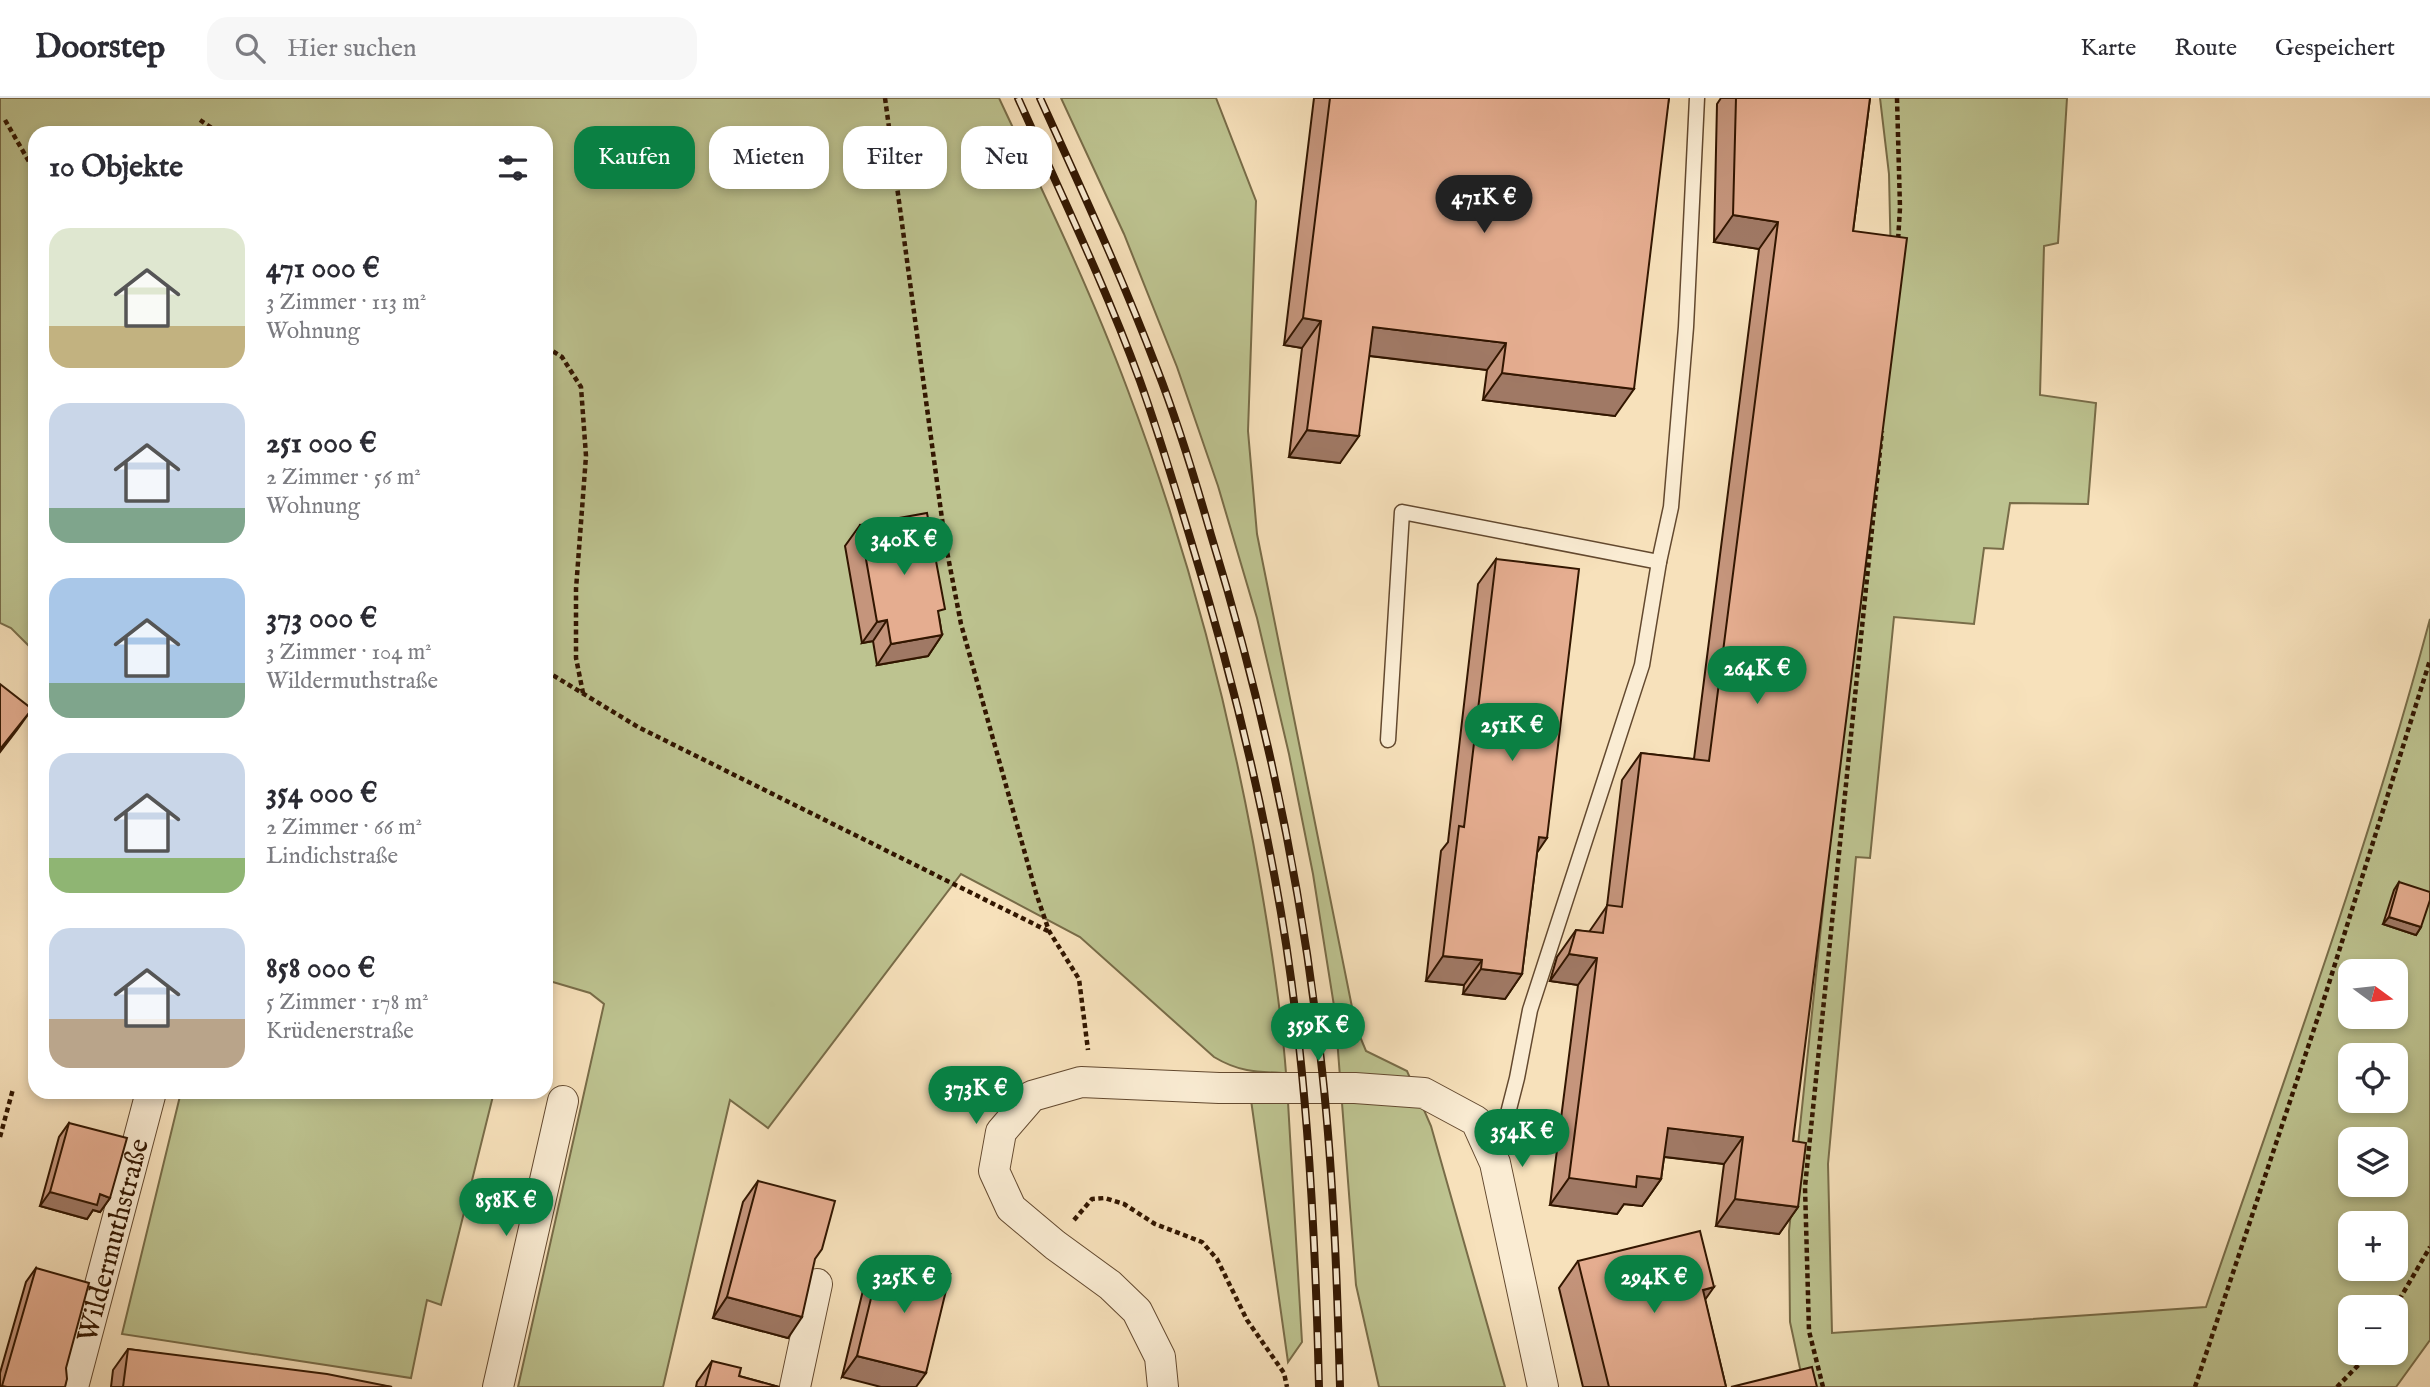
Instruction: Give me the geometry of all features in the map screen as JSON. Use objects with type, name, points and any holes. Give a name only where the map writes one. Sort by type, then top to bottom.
[{"type":"street","points":[[1163,1387],[1160,1357],[1137,1311],[1111,1285],[1055,1245],[1011,1208],[994,1171],[1001,1132],[1032,1096],[1081,1082],[1355,1088],[1424,1093],[1476,1121],[1495,1163],[1543,1387]]},
{"type":"street","name":"Wildermuthstraße","points":[[73,1387],[149,1099]]},
{"type":"street","points":[[498,1387],[563,1101]]},
{"type":"street","points":[[795,1387],[817,1284]]},
{"type":"lane","points":[[1495,1163],[1517,1078],[1530,1010],[1642,665],[1671,507],[1686,327],[1697,98]]},
{"type":"lane","points":[[1388,740],[1402,512],[1659,562]]},
{"type":"path","points":[[885,98],[945,541],[956,601],[1032,879],[1049,931],[1079,979],[1091,1082]]},
{"type":"path","points":[[1897,98],[1900,208],[1898,248]]},
{"type":"path","points":[[200,120],[209,126]]},
{"type":"path","points":[[5,121],[28,160]]},
{"type":"path","points":[[553,352],[562,358],[581,387],[586,456],[576,589],[576,658],[583,694]]},
{"type":"path","points":[[1824,1387],[1809,1331],[1805,1187],[1883,425]]},
{"type":"path","points":[[2194,1387],[2325,996],[2430,660]]},
{"type":"path","points":[[553,675],[638,727],[1049,931]]},
{"type":"path","points":[[0,1137],[13,1089]]},
{"type":"path","points":[[1082,1212],[1092,1199],[1105,1198],[1124,1205],[1155,1224],[1202,1242],[1217,1259],[1247,1320],[1284,1373],[1287,1387]]},
{"type":"path","points":[[2402,1295],[2430,1247]]},
{"type":"path","points":[[2337,1387],[2358,1365]]},
{"type":"green space","points":[[0,98],[999,98],[1012,126],[961,126],[961,189],[1041,189],[1113,351],[1184,556],[1229,727],[1253,842],[1272,957],[1286,1073],[1248,1070],[1214,1057],[1080,937],[961,874],[768,1128],[730,1100],[663,1387],[518,1387],[604,1004],[590,993],[553,982],[553,126],[28,126],[28,645],[11,628],[0,623]]},
{"type":"green space","points":[[1061,98],[1216,98],[1256,201],[1248,431],[1257,534],[1356,1027],[1366,1051],[1407,1071],[1431,1126],[1505,1387],[1379,1387],[1356,1285],[1335,1012],[1313,874],[1289,754],[1257,618],[1218,486],[1177,367],[1124,234]]},
{"type":"green space","points":[[1880,98],[2067,98],[2058,243],[2044,246],[2040,395],[2096,403],[2088,504],[2010,503],[2003,549],[1984,548],[1974,624],[1894,617],[1870,858],[1856,857],[1828,1164],[1832,1333],[2206,1307],[2352,879],[2430,619],[2430,1340],[2396,1387],[1804,1387],[1790,1322],[1789,1231],[1891,264],[1889,174]]},
{"type":"green space","points":[[179,1099],[492,1099],[441,1305],[427,1300],[411,1378],[122,1334]]},
{"type":"green space","points":[[1251,1100],[1288,1102],[1302,1342],[1288,1362]]},
{"type":"building","points":[[1330,98],[1669,98],[1634,389],[1502,373],[1506,343],[1373,327],[1359,436],[1307,430],[1321,321],[1303,318]]},
{"type":"building","points":[[1736,98],[1870,98],[1853,231],[1907,238],[1793,1141],[1806,1143],[1798,1207],[1735,1199],[1743,1137],[1668,1128],[1661,1179],[1637,1176],[1636,1187],[1569,1178],[1597,958],[1569,954],[1576,930],[1603,933],[1607,905],[1622,907],[1641,753],[1709,761],[1778,222],[1733,215]]},
{"type":"building","points":[[927,513],[945,609],[938,611],[942,635],[891,644],[887,620],[877,622],[860,525]]},
{"type":"building","points":[[1496,559],[1579,569],[1547,838],[1539,837],[1522,974],[1481,969],[1482,960],[1443,956],[1459,826],[1464,827]]},
{"type":"building","points":[[0,684],[28,706],[28,714],[0,749]]},
{"type":"building","points":[[2399,882],[2430,892],[2421,927],[2389,917]]},
{"type":"building","points":[[69,1123],[127,1138],[110,1198],[100,1194],[97,1205],[50,1192]]},
{"type":"building","points":[[758,1181],[835,1201],[822,1249],[815,1259],[802,1317],[727,1297]]},
{"type":"building","points":[[1700,1231],[1714,1287],[1703,1290],[1726,1387],[1609,1387],[1578,1261]]},
{"type":"building","points":[[881,1257],[950,1274],[926,1373],[857,1356]]},
{"type":"building","points":[[36,1268],[89,1283],[66,1368],[65,1387],[2,1386]]},
{"type":"building","points":[[128,1349],[327,1374],[392,1387],[123,1387]]},
{"type":"building","points":[[712,1361],[741,1368],[739,1376],[779,1387],[705,1387]]},
{"type":"building","points":[[1812,1367],[1817,1387],[1731,1387]]},
{"type":"railway","points":[[1018,98],[1097,274],[1140,381],[1204,583],[1248,751],[1275,879],[1294,1004],[1307,1132],[1319,1387]]},
{"type":"railway","points":[[1040,98],[1144,335],[1172,410],[1230,599],[1263,726],[1302,921],[1320,1052],[1331,1177],[1340,1387]]}]
